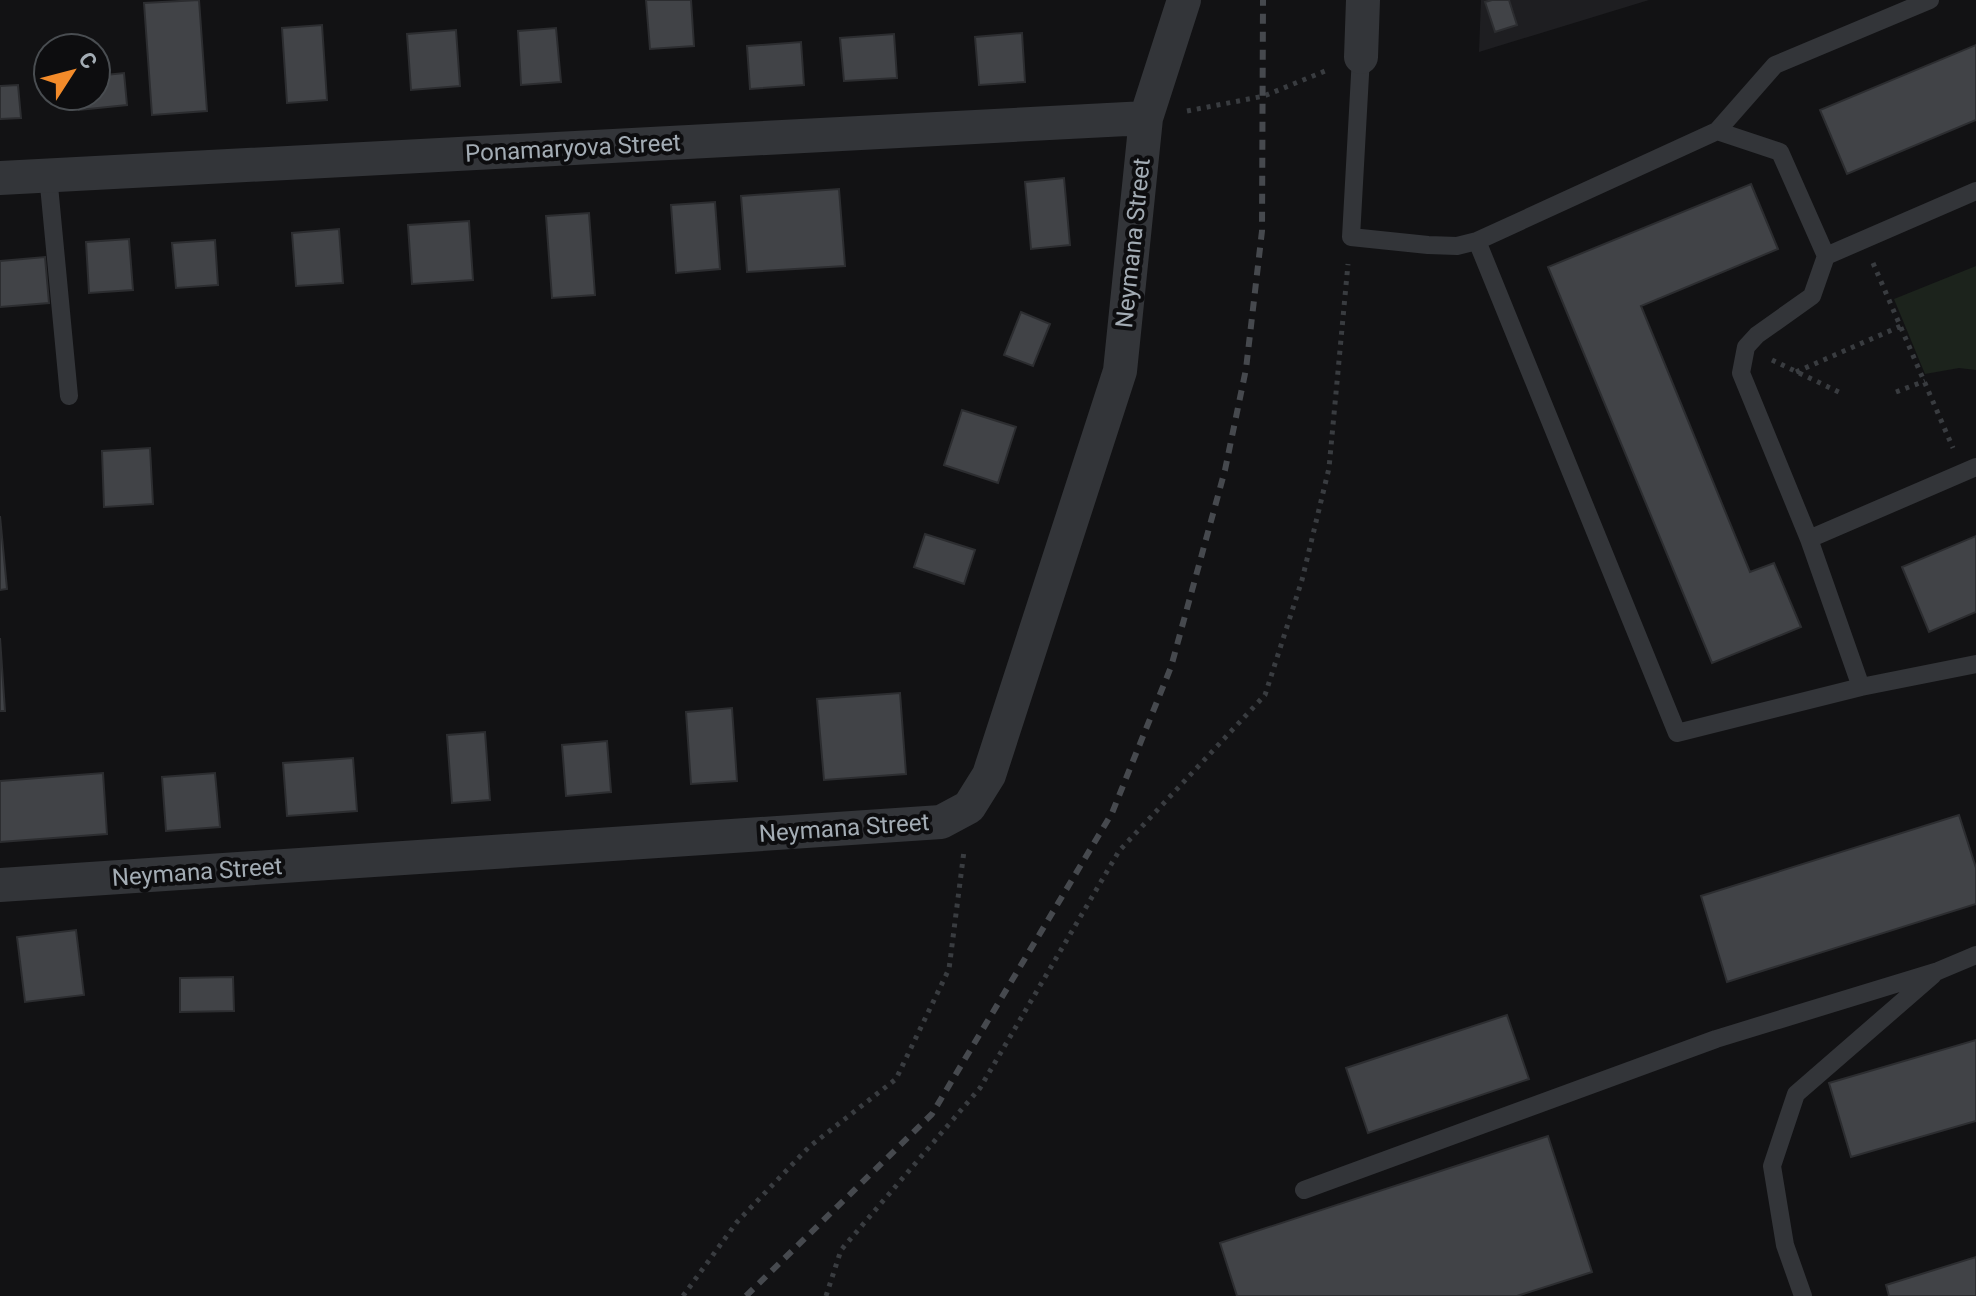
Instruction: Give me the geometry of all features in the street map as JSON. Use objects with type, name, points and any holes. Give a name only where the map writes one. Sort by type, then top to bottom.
[{"type":"street","name":"Neymana Street","points":[[0,885],[941,822],[969,807],[989,775],[1120,371],[1146,118],[1184,0]]},
{"type":"street","points":[[1361,57],[1363,0]]},
{"type":"street","name":"Ponamaryova Street","points":[[0,178],[1146,118]]},
{"type":"lane","points":[[1361,57],[1351,237],[1457,246],[1477,241],[1717,131],[1775,65],[1930,0]]},
{"type":"lane","points":[[1717,131],[1780,152],[1826,256],[1812,296],[1757,335],[1746,347],[1741,373],[1809,539],[1861,687]]},
{"type":"lane","points":[[48,175],[69,396]]},
{"type":"lane","points":[[1826,256],[1976,191]]},
{"type":"lane","points":[[1477,241],[1677,733],[1861,687],[1976,664]]},
{"type":"lane","points":[[1809,539],[1970,470]]},
{"type":"lane","points":[[1304,1190],[1716,1039],[1938,971],[1976,955]]},
{"type":"lane","points":[[1803,1296],[1785,1245],[1772,1166],[1796,1094],[1938,971]]},
{"type":"path","points":[[1146,118],[1264,96],[1361,57]]},
{"type":"path","points":[[826,1296],[841,1250],[980,1088],[1119,851],[1265,695],[1302,580],[1329,468],[1351,237]]},
{"type":"path","points":[[1863,240],[1925,381],[1970,470]]},
{"type":"path","points":[[1796,372],[1901,326]]},
{"type":"path","points":[[1746,347],[1843,394]]},
{"type":"path","points":[[1896,392],[1925,381]]},
{"type":"path","points":[[683,1296],[737,1222],[809,1147],[896,1079],[949,969],[969,807]]},
{"type":"shaded area","points":[[1481,0],[1649,0],[1479,52]]},
{"type":"shaded area","points":[[1976,266],[1976,370],[1959,368],[1925,374],[1894,299]]},
{"type":"building","points":[[199,0],[207,111],[152,115],[144,3]]},
{"type":"building","points":[[646,0],[691,0],[694,46],[650,49]]},
{"type":"building","points":[[1509,0],[1517,25],[1495,32],[1485,2]]},
{"type":"building","points":[[322,25],[327,100],[287,103],[282,28]]},
{"type":"building","points":[[556,28],[561,82],[521,85],[518,31]]},
{"type":"building","points":[[456,30],[460,86],[411,90],[407,34]]},
{"type":"building","points":[[1022,33],[1025,82],[979,85],[975,37]]},
{"type":"building","points":[[894,34],[897,78],[844,81],[840,38]]},
{"type":"building","points":[[801,42],[804,85],[750,89],[747,46]]},
{"type":"building","points":[[1976,45],[1976,120],[1847,174],[1820,110]]},
{"type":"building","points":[[124,73],[127,105],[112,107],[112,74]]},
{"type":"building","points":[[18,85],[21,118],[0,119],[0,86]]},
{"type":"building","points":[[1064,178],[1070,245],[1031,249],[1025,182]]},
{"type":"building","points":[[1751,184],[1778,249],[1641,306],[1750,572],[1774,563],[1801,627],[1712,663],[1548,267]]},
{"type":"building","points":[[839,189],[845,266],[747,272],[741,196]]},
{"type":"building","points":[[715,202],[720,269],[676,273],[671,205]]},
{"type":"building","points":[[589,213],[595,295],[552,298],[546,216]]},
{"type":"building","points":[[469,221],[473,280],[412,284],[408,225]]},
{"type":"building","points":[[339,229],[343,283],[296,286],[292,233]]},
{"type":"building","points":[[129,239],[133,290],[89,293],[86,242]]},
{"type":"building","points":[[215,240],[218,285],[176,288],[172,243]]},
{"type":"building","points":[[45,257],[49,303],[0,307],[0,261]]},
{"type":"building","points":[[1021,312],[1050,324],[1033,366],[1004,355]]},
{"type":"building","points":[[962,410],[1016,427],[998,483],[944,465]]},
{"type":"building","points":[[150,448],[153,504],[104,507],[102,451]]},
{"type":"building","points":[[0,516],[7,589],[0,590]]},
{"type":"building","points":[[925,534],[975,550],[964,584],[914,567]]},
{"type":"building","points":[[1976,536],[1976,612],[1929,632],[1902,567]]},
{"type":"building","points":[[0,638],[5,711],[0,711]]},
{"type":"building","points":[[900,693],[906,774],[824,780],[817,699]]},
{"type":"building","points":[[732,708],[737,781],[691,784],[686,712]]},
{"type":"building","points":[[485,732],[490,800],[452,803],[447,735]]},
{"type":"building","points":[[607,741],[611,792],[566,796],[562,745]]},
{"type":"building","points":[[353,758],[357,811],[287,816],[283,763]]},
{"type":"building","points":[[103,773],[107,834],[0,842],[0,781]]},
{"type":"building","points":[[215,773],[220,827],[166,831],[162,777]]},
{"type":"building","points":[[1959,815],[1976,868],[1976,904],[1727,982],[1701,896]]},
{"type":"building","points":[[76,930],[84,995],[25,1002],[17,937]]},
{"type":"building","points":[[233,977],[234,1011],[180,1012],[180,978]]},
{"type":"building","points":[[1507,1015],[1529,1079],[1368,1133],[1346,1068]]},
{"type":"building","points":[[1976,1040],[1976,1121],[1851,1157],[1829,1083]]},
{"type":"building","points":[[1548,1136],[1592,1272],[1517,1296],[1237,1296],[1220,1243]]},
{"type":"building","points":[[1976,1257],[1976,1296],[1889,1296],[1886,1285]]},
{"type":"railway","points":[[746,1296],[932,1114],[1112,813],[1171,667],[1225,470],[1246,369],[1262,231],[1263,0]]}]
